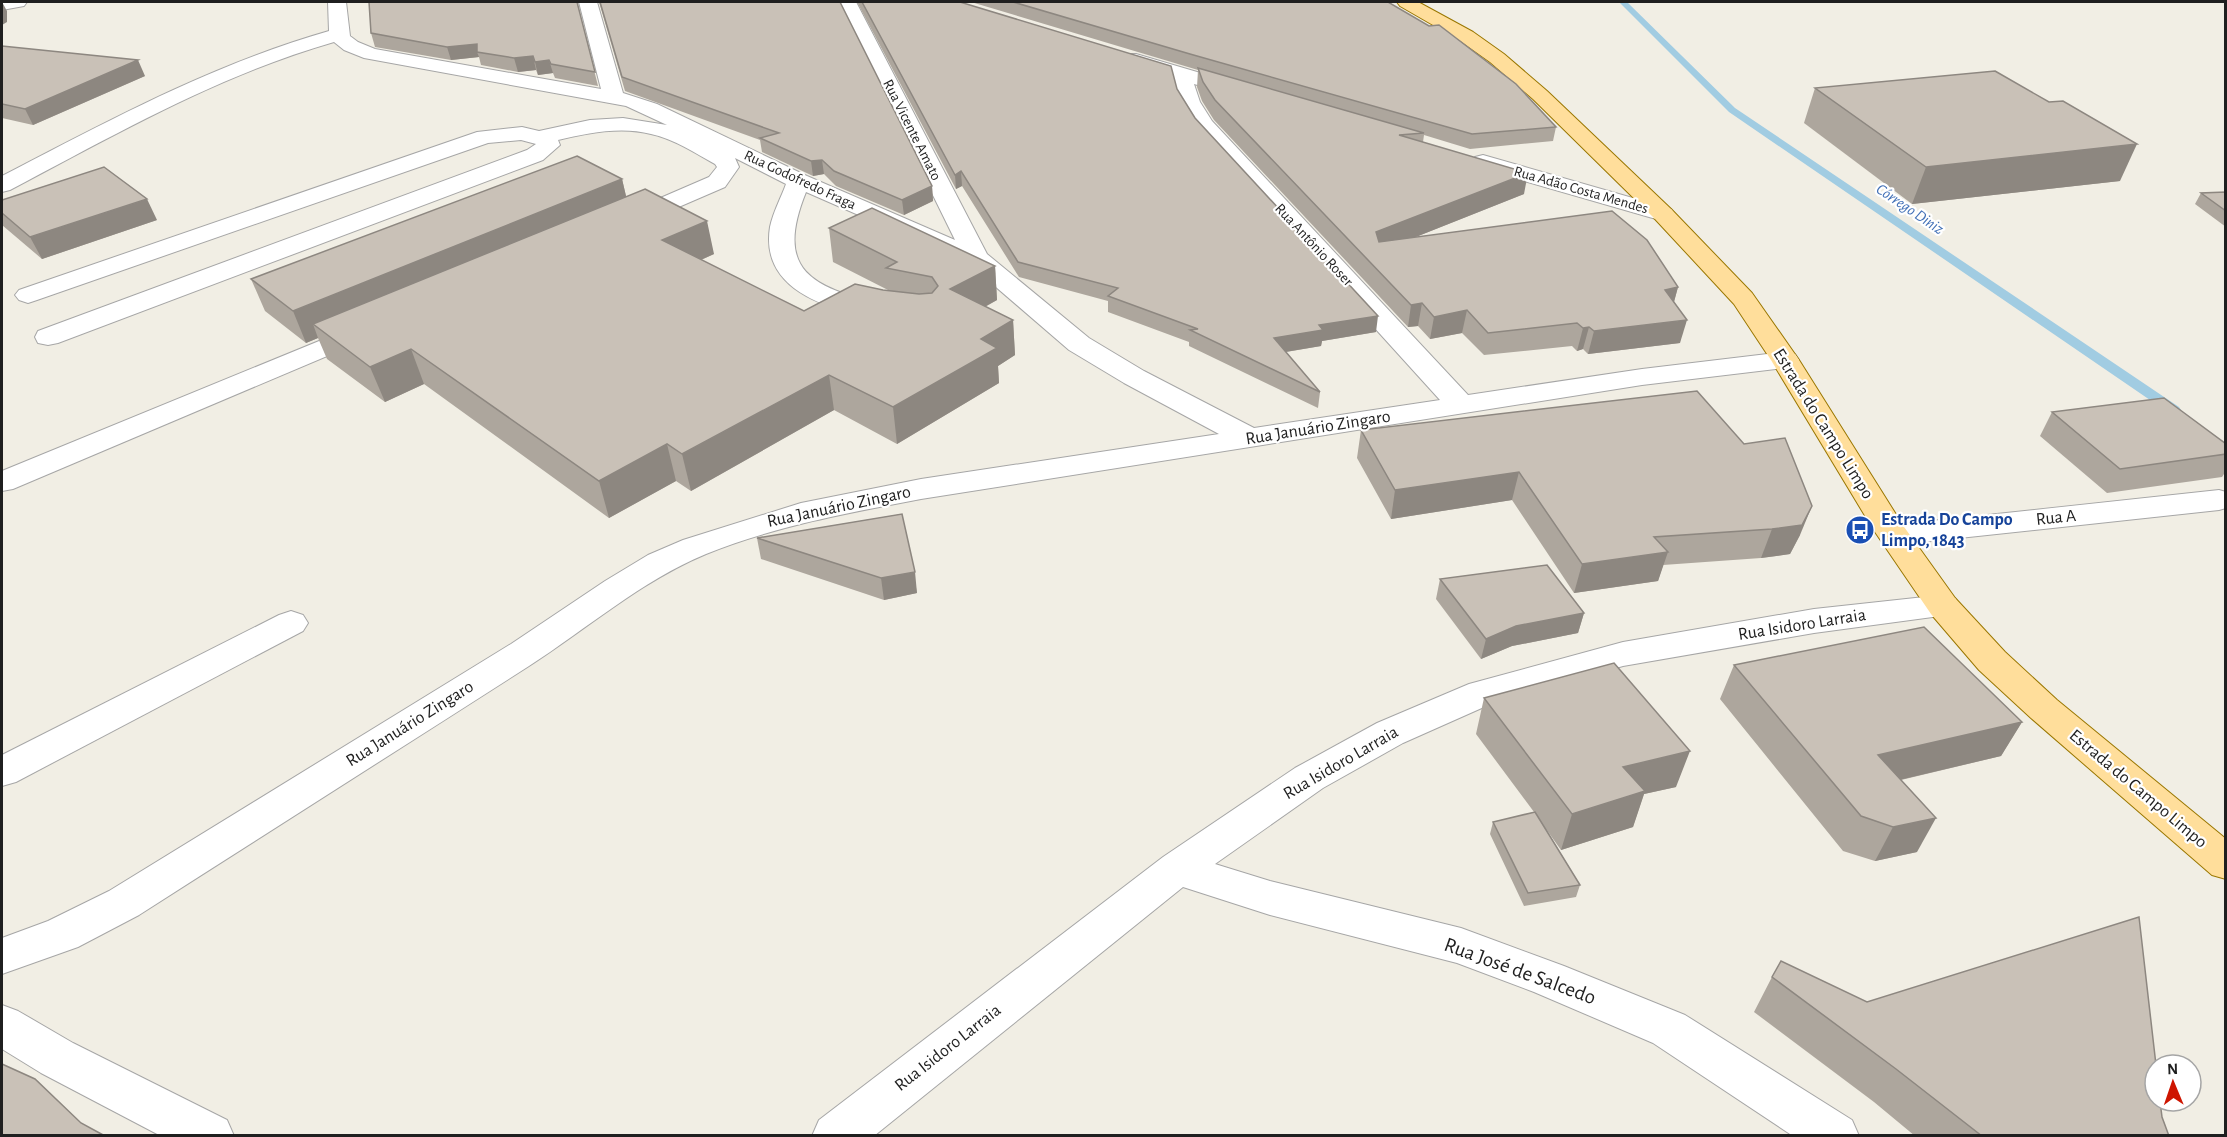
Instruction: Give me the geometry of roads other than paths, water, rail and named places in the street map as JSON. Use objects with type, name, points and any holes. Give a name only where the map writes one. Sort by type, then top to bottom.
[{"type":"main road","name":"Estrada do Campo Limpo","points":[[1406,2],[1466,36],[1497,58],[1540,95],[1663,214],[1743,299],[1785,360],[1894,535],[1943,606],[1992,661],[2044,710],[2226,862]]},
{"type":"street","points":[[2,5],[18,2]]},
{"type":"street","points":[[2,185],[214,76],[310,42],[340,34],[337,2]]},
{"type":"street","points":[[588,2],[613,96]]},
{"type":"street","name":"Rua Vicente Amato","points":[[847,2],[977,258]]},
{"type":"street","name":"Rua Godofredo Fraga","points":[[340,34],[343,42],[371,54],[613,96],[650,108],[799,182],[977,258],[1079,344],[1134,377],[1250,438]]},
{"type":"street","points":[[1114,54],[1262,98]]},
{"type":"street","name":"Rua Antônio Roser","points":[[1182,74],[1184,92],[1204,126],[1462,406]]},
{"type":"street","points":[[542,137],[592,126],[621,125],[656,128],[725,160],[729,167],[717,182],[607,229]]},
{"type":"street","points":[[28,295],[485,137],[522,133],[542,137],[549,145],[535,155],[48,337]]},
{"type":"street","name":"Rua Adão Costa Mendes","points":[[1468,157],[1663,214]]},
{"type":"street","points":[[799,182],[782,231],[784,263],[797,280],[821,296],[860,308],[893,314]]},
{"type":"street","points":[[2,482],[387,321]]},
{"type":"street","name":"Rua Januário Zingaro","points":[[2,956],[63,934],[124,903],[523,653],[617,589],[660,563],[694,547],[742,530],[801,513],[882,496],[1642,377],[1785,360]]},
{"type":"street","name":"Rua A","points":[[1894,535],[2219,500]]},
{"type":"street","name":"Rua Isidoro Larraia","points":[[836,1136],[1178,869],[1309,778],[1390,733],[1482,693],[1623,654],[1814,621],[1943,606]]},
{"type":"street","points":[[2,772],[291,623]]},
{"type":"street","name":"Rua José de Salcedo","points":[[1178,869],[1270,898],[1461,946],[1549,979],[1669,1029],[1835,1136]]},
{"type":"street","points":[[2,1025],[57,1058],[210,1136]]},
{"type":"waterway","name":"Córrego Diniz","points":[[1623,2],[1732,110],[2174,410]]},
{"type":"place","name":"Estrada Do Campo Limpo, 1843","points":[[1860,530]]}]
